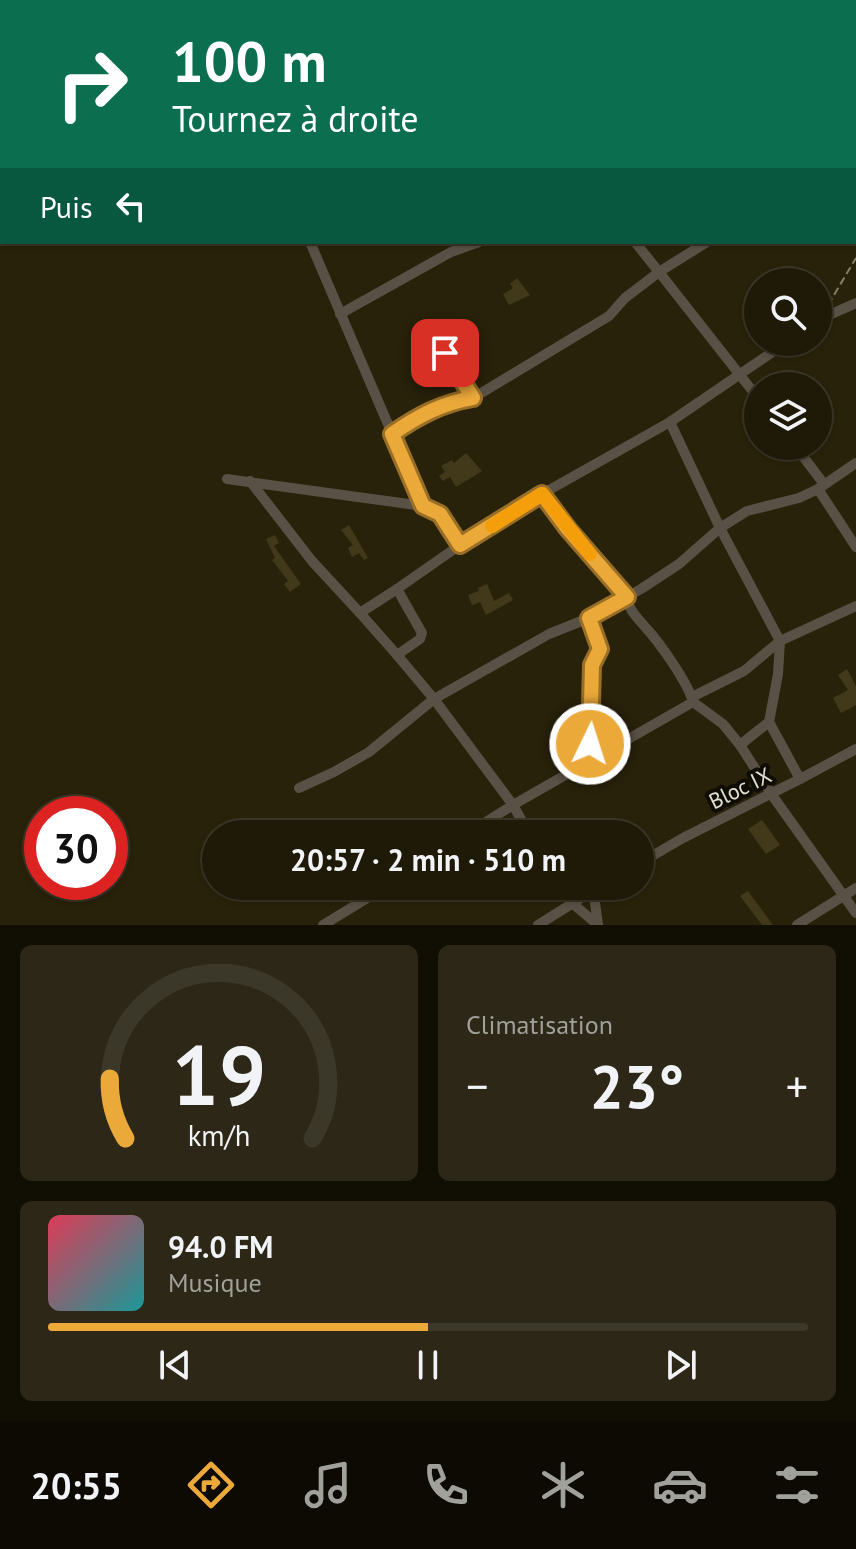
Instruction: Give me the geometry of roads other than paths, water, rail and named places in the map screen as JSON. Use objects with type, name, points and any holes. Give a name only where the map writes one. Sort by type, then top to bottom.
[{"type":"street","points":[[311,244],[423,506]]},
{"type":"street","points":[[340,314],[451,252],[473,244]]},
{"type":"street","points":[[637,244],[744,380]]},
{"type":"street","points":[[392,434],[431,410],[473,398],[609,316],[625,298],[659,272],[704,244]]},
{"type":"street","points":[[832,311],[856,303]]},
{"type":"street","points":[[431,331],[473,398]]},
{"type":"street","points":[[360,613],[460,545],[542,494],[670,422],[767,356]]},
{"type":"street","points":[[670,422],[720,528],[780,641],[778,674],[769,722],[740,745]]},
{"type":"street","points":[[804,460],[856,547]]},
{"type":"street","points":[[299,788],[369,752],[434,699],[549,634],[589,618],[627,597],[679,564],[720,528],[747,511],[799,498],[856,463]]},
{"type":"street","points":[[227,479],[423,506],[440,514],[460,545]]},
{"type":"street","points":[[250,481],[312,561],[434,699],[521,820]]},
{"type":"street","points":[[542,494],[627,597],[630,608],[649,630],[692,700],[723,724],[740,745],[856,913]]},
{"type":"street","points":[[397,589],[422,633],[420,639],[397,655]]},
{"type":"street","points":[[489,820],[744,671],[780,641],[856,606]]},
{"type":"street","points":[[587,761],[592,727],[592,665],[600,649],[589,618]]},
{"type":"street","name":"Bloc IX","points":[[654,855],[800,779],[769,722]]},
{"type":"street","points":[[592,727],[619,744]]},
{"type":"street","points":[[800,779],[856,749]]},
{"type":"street","points":[[797,925],[856,888]]},
{"type":"street","points":[[323,925],[364,900]]},
{"type":"street","points":[[570,900],[598,925]]},
{"type":"street","points":[[538,925],[577,900]]},
{"type":"street","points":[[596,900],[598,925]]}]
